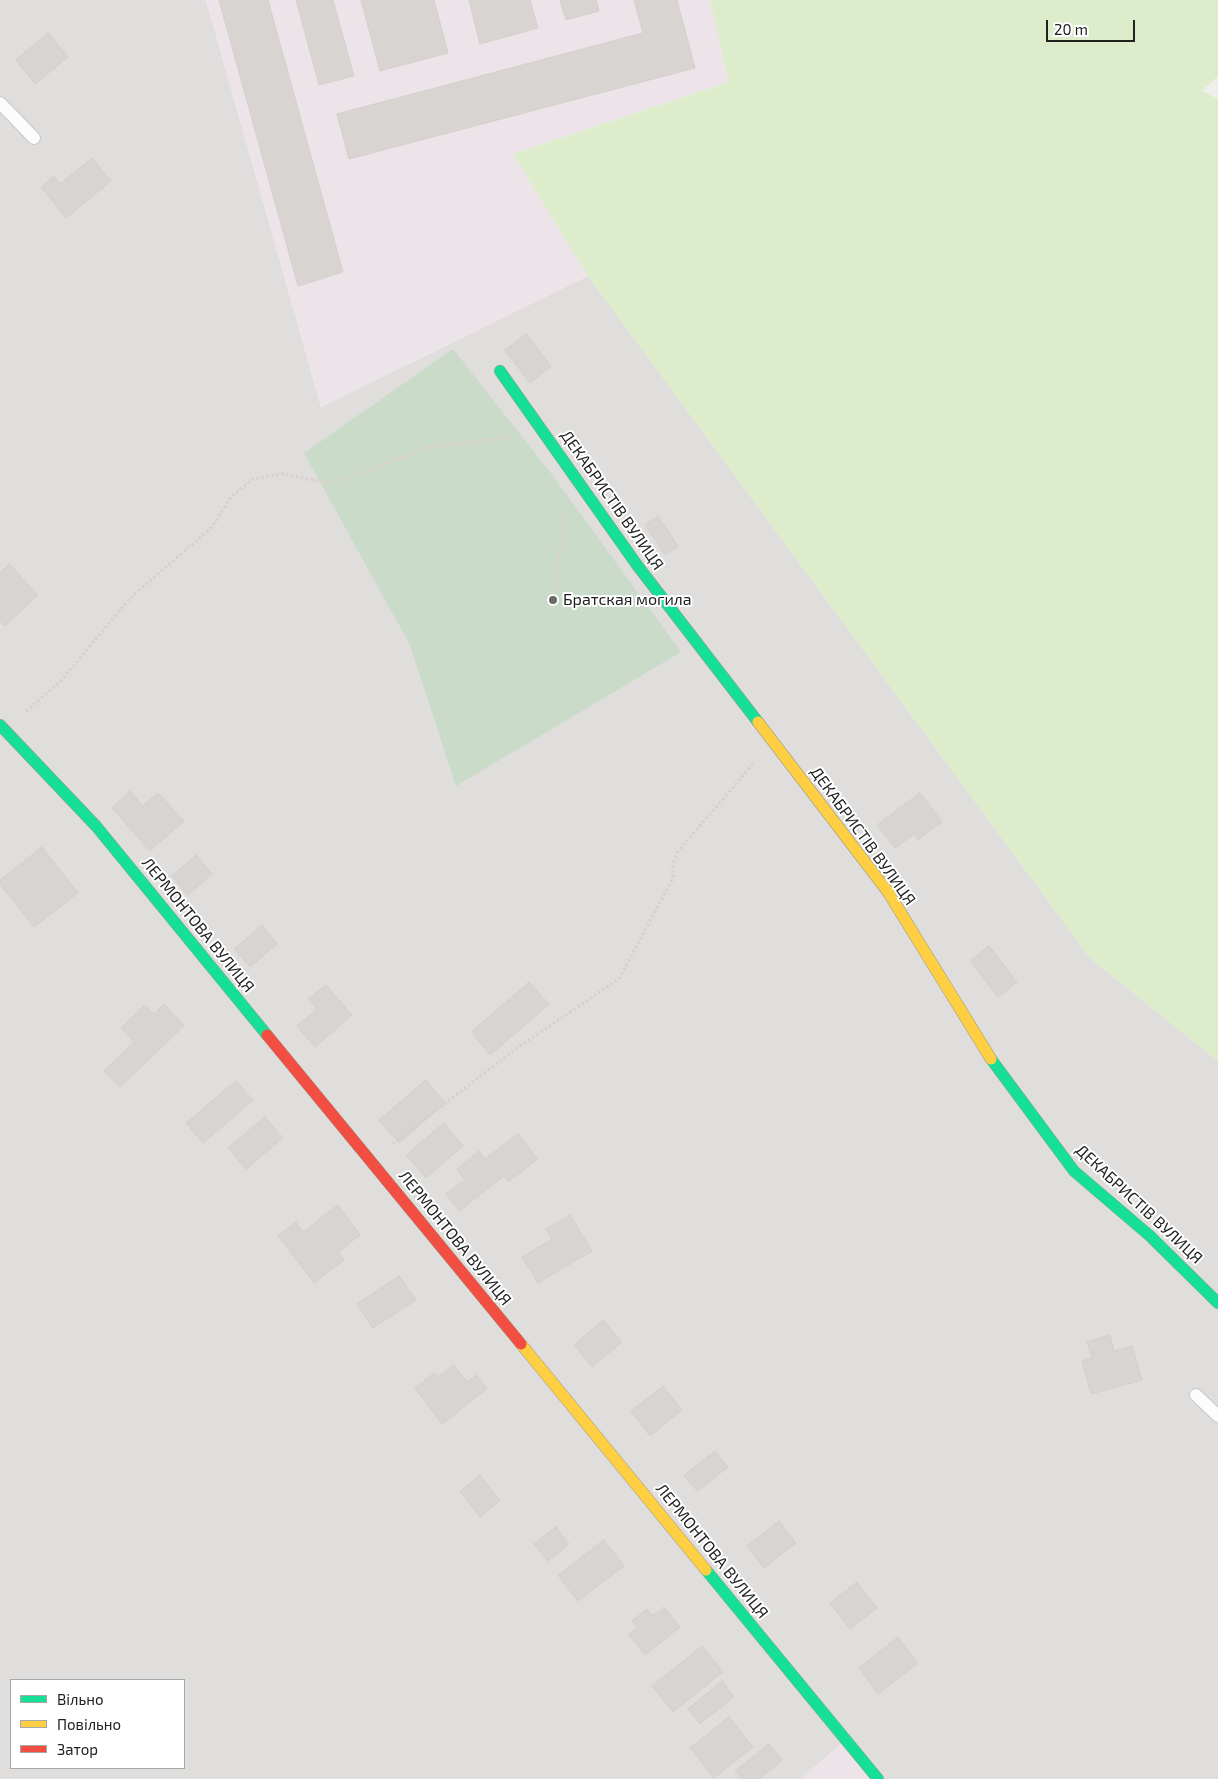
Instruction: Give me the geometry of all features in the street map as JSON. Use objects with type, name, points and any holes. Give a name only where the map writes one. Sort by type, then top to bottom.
[{"type":"street","name":"ДЕКАБРИСТІВ ВУЛИЦЯ","points":[[500,371],[636,564],[888,892],[992,1061],[1074,1170],[1150,1236],[1218,1303]]},
{"type":"street","name":"ЛЕРМОНТОВА ВУЛИЦЯ","points":[[2,727],[96,826],[878,1779]]},
{"type":"lane","points":[[0,102],[34,138]]},
{"type":"lane","points":[[1196,1395],[1218,1416]]},
{"type":"path","points":[[2,727],[61,681],[129,599],[212,527],[231,497],[253,479],[283,474],[328,483],[351,477],[426,448],[544,434]]},
{"type":"path","points":[[555,590],[566,507]]},
{"type":"path","points":[[371,1161],[514,1050],[619,979],[673,878],[673,863],[678,851],[729,794],[762,753],[770,738]]},
{"type":"shaded area","points":[[0,0],[206,0],[321,407],[588,276],[1090,958],[1218,1061],[1218,1779],[878,1779],[846,1740],[800,1779],[0,1779]]},
{"type":"shaded area","points":[[206,0],[710,0],[729,82],[513,154],[588,276],[321,407]]},
{"type":"shaded area","points":[[846,1740],[878,1779],[800,1779]]},
{"type":"green space","points":[[710,0],[1218,0],[1218,76],[1202,91],[1218,99],[1218,1061],[1090,958],[588,276],[513,154],[729,82]]},
{"type":"green space","points":[[453,349],[553,476],[681,652],[456,786],[410,645],[304,453]]},
{"type":"building","points":[[219,0],[268,0],[343,272],[298,286]]},
{"type":"building","points":[[296,0],[333,0],[354,76],[319,85]]},
{"type":"building","points":[[361,0],[434,0],[448,53],[380,71]]},
{"type":"building","points":[[469,0],[530,0],[538,28],[480,44]]},
{"type":"building","points":[[560,0],[596,0],[599,11],[566,20]]},
{"type":"building","points":[[634,0],[677,0],[695,68],[349,159],[337,114],[643,33]]},
{"type":"building","points":[[48,33],[68,57],[35,84],[16,60]]},
{"type":"building","points":[[92,158],[111,181],[66,218],[41,187],[54,176],[60,184]]},
{"type":"building","points":[[526,334],[551,366],[530,383],[505,350]]},
{"type":"building","points":[[658,516],[678,546],[665,555],[645,525]]},
{"type":"building","points":[[9,564],[38,595],[5,626],[0,621],[0,573]]},
{"type":"building","points":[[130,791],[143,806],[158,793],[184,821],[150,851],[112,808]]},
{"type":"building","points":[[920,793],[942,822],[918,840],[914,834],[895,848],[877,825]]},
{"type":"building","points":[[42,847],[78,893],[34,927],[0,884],[0,880]]},
{"type":"building","points":[[196,855],[212,874],[188,895],[172,876]]},
{"type":"building","points":[[262,925],[277,944],[250,967],[234,949]]},
{"type":"building","points":[[989,946],[1017,982],[998,997],[970,961]]},
{"type":"building","points":[[529,982],[549,1004],[490,1055],[471,1032]]},
{"type":"building","points":[[326,985],[352,1015],[315,1047],[297,1026],[317,1009],[308,999]]},
{"type":"building","points":[[164,1004],[184,1026],[120,1087],[104,1071],[134,1042],[121,1028],[145,1005],[154,1014]]},
{"type":"building","points":[[426,1080],[445,1103],[399,1143],[379,1120]]},
{"type":"building","points":[[236,1081],[253,1100],[203,1143],[186,1123]]},
{"type":"building","points":[[265,1117],[283,1138],[246,1169],[228,1148]]},
{"type":"building","points":[[444,1123],[463,1146],[426,1178],[406,1155]]},
{"type":"building","points":[[518,1134],[538,1159],[508,1182],[504,1176],[459,1211],[446,1194],[465,1180],[457,1169],[479,1151],[485,1159]]},
{"type":"building","points":[[338,1205],[360,1235],[338,1252],[344,1260],[314,1283],[278,1236],[296,1222],[303,1232]]},
{"type":"building","points":[[570,1215],[592,1251],[538,1283],[522,1257],[552,1239],[546,1229]]},
{"type":"building","points":[[399,1276],[416,1300],[373,1328],[357,1304]]},
{"type":"building","points":[[603,1320],[622,1342],[592,1367],[574,1345]]},
{"type":"building","points":[[1110,1335],[1114,1351],[1132,1346],[1142,1380],[1091,1394],[1082,1361],[1092,1358],[1087,1342]]},
{"type":"building","points":[[454,1365],[467,1382],[476,1375],[487,1389],[442,1424],[415,1388],[434,1373],[437,1377]]},
{"type":"building","points":[[663,1386],[682,1410],[650,1436],[631,1411]]},
{"type":"building","points":[[715,1451],[728,1467],[697,1491],[684,1475]]},
{"type":"building","points":[[480,1475],[500,1501],[480,1517],[460,1491]]},
{"type":"building","points":[[779,1521],[796,1543],[764,1568],[747,1546]]},
{"type":"building","points":[[556,1527],[569,1544],[548,1561],[534,1544]]},
{"type":"building","points":[[604,1540],[624,1566],[578,1601],[558,1575]]},
{"type":"building","points":[[857,1582],[877,1608],[850,1629],[830,1603]]},
{"type":"building","points":[[664,1607],[680,1627],[645,1655],[629,1635],[637,1628],[632,1621],[647,1609],[653,1616]]},
{"type":"building","points":[[898,1637],[918,1663],[878,1694],[859,1668]]},
{"type":"building","points":[[702,1646],[723,1672],[673,1712],[652,1686]]},
{"type":"building","points":[[722,1681],[734,1697],[700,1724],[688,1709]]},
{"type":"building","points":[[729,1717],[753,1747],[714,1778],[690,1748]]},
{"type":"building","points":[[769,1744],[782,1760],[759,1779],[742,1779],[735,1771]]},
{"type":"traffic: fast","points":[[500,371],[637,565],[758,722]]},
{"type":"traffic: fast","points":[[0,725],[96,826],[267,1035]]},
{"type":"traffic: fast","points":[[991,1059],[1074,1171],[1150,1236],[1218,1303]]},
{"type":"traffic: fast","points":[[706,1570],[878,1779]]},
{"type":"traffic: slow","points":[[758,722],[888,892],[991,1059]]},
{"type":"traffic: slow","points":[[521,1344],[706,1570]]},
{"type":"traffic: jam","points":[[267,1035],[521,1344]]},
{"type":"place","name":"Братская могила","points":[[553,600]]}]
